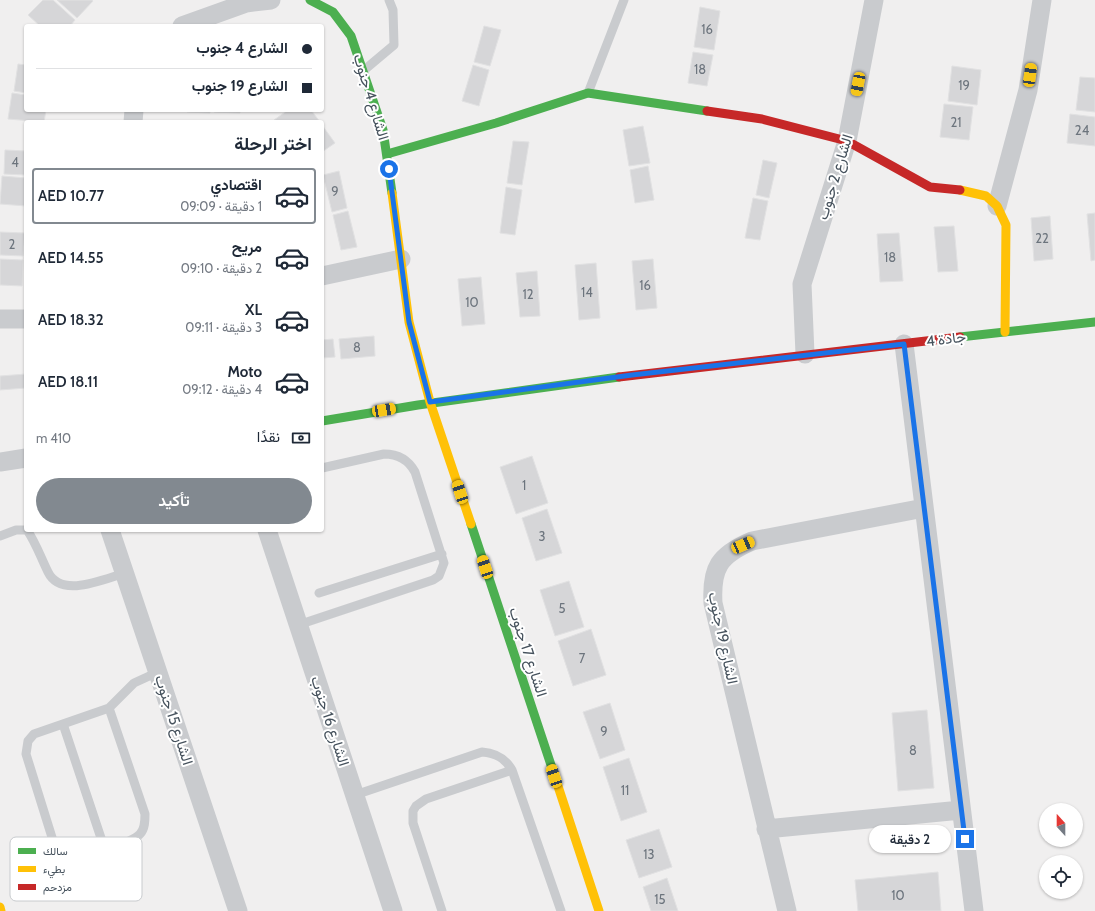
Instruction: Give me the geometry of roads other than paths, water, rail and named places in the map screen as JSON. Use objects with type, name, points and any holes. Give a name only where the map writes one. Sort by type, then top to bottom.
[{"type":"street","points":[[188,24],[246,3],[271,0]]},
{"type":"street","name":"الشارع 4 جنوب","points":[[310,0],[333,12],[351,36],[383,130],[409,322],[430,402]]},
{"type":"street","name":"الشارع 2 جنوب","points":[[804,354],[802,284],[847,141],[874,0]]},
{"type":"street","points":[[997,206],[1028,90],[1042,0]]},
{"type":"street","points":[[387,154],[496,123],[588,93],[762,119],[847,141],[930,187],[966,191],[986,196],[997,206],[1006,225],[1005,332]]},
{"type":"street","points":[[324,276],[401,259]]},
{"type":"street","points":[[0,320],[24,319]]},
{"type":"street","name":"جادة 4","points":[[324,421],[430,402],[632,375],[804,354],[1095,322]]},
{"type":"street","points":[[904,344],[974,911]]},
{"type":"street","name":"الشارع 17 جنوب","points":[[430,402],[599,911]]},
{"type":"street","points":[[0,462],[24,458]]},
{"type":"street","name":"الشارع 19 جنوب","points":[[787,911],[766,829],[713,603],[712,583],[719,564],[733,549],[752,541],[924,508]]},
{"type":"street","name":"الشارع 15 جنوب","points":[[111,532],[238,911]]},
{"type":"street","name":"الشارع 16 جنوب","points":[[268,532],[393,911]]},
{"type":"street","points":[[766,829],[961,810]]},
{"type":"street","points":[[0,907],[1,911]]},
{"type":"lane","points":[[363,71],[394,45],[393,10],[389,0]]},
{"type":"lane","points":[[588,93],[624,0]]},
{"type":"lane","points":[[298,625],[433,580],[442,570],[444,563],[415,472],[406,460],[391,454],[384,454],[324,468]]},
{"type":"lane","points":[[0,536],[16,530],[24,530]]},
{"type":"lane","points":[[28,532],[34,540],[49,574],[62,585],[76,587],[125,573]]},
{"type":"lane","points":[[319,593],[442,554]]},
{"type":"lane","points":[[52,837],[26,754],[28,741],[34,734],[109,708],[134,683],[158,672]]},
{"type":"lane","points":[[109,708],[145,814],[145,824],[141,834],[136,837]]},
{"type":"lane","points":[[63,724],[101,837]]},
{"type":"lane","points":[[355,795],[482,752],[500,756],[512,770],[561,911]]},
{"type":"lane","points":[[442,911],[414,829],[413,811],[416,806],[426,799],[512,770]]}]
